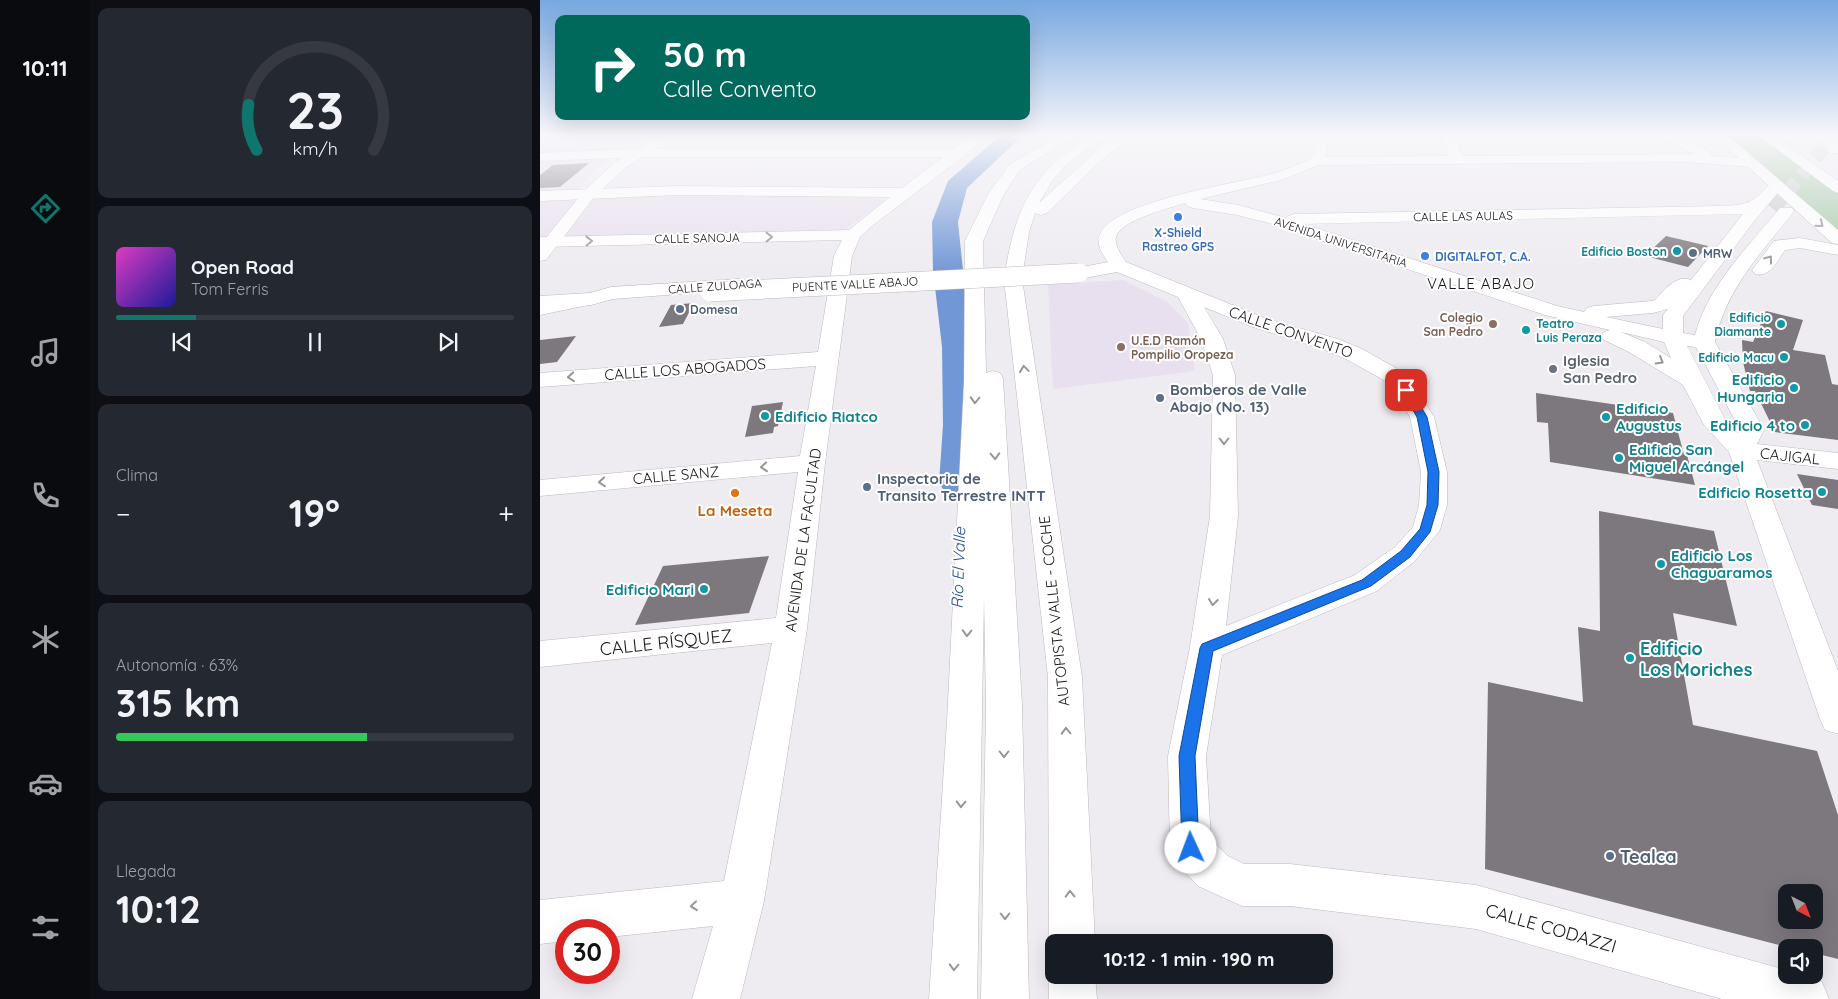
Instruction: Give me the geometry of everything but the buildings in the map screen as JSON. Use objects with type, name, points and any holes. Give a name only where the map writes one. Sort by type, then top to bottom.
[{"type":"main road","points":[[540,256],[546,242],[602,182]]},
{"type":"main road","name":"AVENIDA DE LA FACULTAD","points":[[716,999],[742,901],[791,629],[812,463],[843,256],[853,235],[921,182]]},
{"type":"main road","points":[[953,999],[965,721],[975,382],[974,241],[996,194],[1005,182]]},
{"type":"main road","name":"AUTOPISTA VALLE - COCHE","points":[[1043,182],[1037,189],[1022,224],[1016,248],[1013,279],[1065,678],[1072,934]]},
{"type":"main road","points":[[1022,224],[1037,214],[1068,182]]},
{"type":"main road","points":[[1119,266],[1107,242],[1108,233],[1119,223],[1140,211],[1254,182]]},
{"type":"main road","points":[[1773,182],[1838,239]]},
{"type":"main road","points":[[1238,210],[1233,202],[1233,197],[1241,185]]},
{"type":"main road","points":[[1741,450],[1752,430],[1704,342],[1709,318],[1773,208],[1777,185]]},
{"type":"main road","points":[[540,196],[590,192],[754,190],[906,193]]},
{"type":"main road","name":"AVENIDA UNIVERSITARIA","points":[[1179,201],[1238,210],[1275,220],[1552,311],[1673,338],[1704,342]]},
{"type":"main road","points":[[1552,311],[1609,312],[1653,308],[1662,304],[1733,235],[1773,208]]},
{"type":"main road","points":[[1673,338],[1684,313],[1717,277],[1773,208]]},
{"type":"main road","name":"CALLE LAS AULAS","points":[[1275,220],[1773,208]]},
{"type":"main road","name":"CALLE LAS AULAS","points":[[1651,212],[1708,219],[1728,228],[1733,235]]},
{"type":"main road","points":[[987,214],[1004,705],[1005,999]]},
{"type":"main road","name":"CALLE SANOJA","points":[[546,242],[853,235]]},
{"type":"main road","points":[[1733,235],[1673,316],[1673,338],[1716,425],[1741,450],[1838,719]]},
{"type":"main road","points":[[1721,298],[1740,295],[1780,245],[1800,243],[1838,250]]},
{"type":"main road","name":"PUENTE VALLE ABAJO","points":[[591,300],[1079,273],[1119,266]]},
{"type":"main road","name":"CALLE CONVENTO","points":[[1119,266],[1260,323],[1330,344],[1354,354],[1395,377],[1406,390],[1422,417],[1434,472],[1433,505],[1426,530],[1406,554],[1366,583],[1207,648]]},
{"type":"main road","name":"CALLE ZULOAGA","points":[[540,302],[591,300],[602,304],[643,302],[838,284]]},
{"type":"main road","points":[[540,294],[591,300]]},
{"type":"main road","name":"CALLE CODAZZI","points":[[1188,295],[1212,338],[1224,375],[1224,516],[1207,648],[1187,756],[1191,848],[1213,870],[1242,886],[1290,885],[1476,907],[1805,999]]},
{"type":"main road","points":[[540,309],[591,300]]},
{"type":"main road","points":[[1552,311],[1637,347],[1693,381]]},
{"type":"main road","points":[[1212,338],[1232,328],[1260,323]]},
{"type":"main road","name":"CALLE LOS ABOGADOS","points":[[540,380],[829,358]]},
{"type":"main road","name":"CAJIGAL","points":[[1741,450],[1838,461]]},
{"type":"main road","name":"CALLE SANZ","points":[[540,488],[812,463]]},
{"type":"main road","name":"CALLE RÍSQUEZ","points":[[540,654],[791,629]]},
{"type":"main road","points":[[540,922],[742,901]]},
{"type":"main road","points":[[1072,984],[1073,999]]},
{"type":"shaded area","points":[[540,182],[585,182],[572,197],[680,193],[873,198],[885,201],[846,229],[838,232],[540,237]]},
{"type":"shaded area","name":"U.E.D Ramón Pompilio Oropeza","points":[[1123,280],[1167,302],[1188,323],[1195,371],[1053,389],[1048,285]]},
{"type":"green space","points":[[1773,182],[1828,182],[1838,189],[1838,239]]},
{"type":"waterway","name":"Río El Valle","points":[[960,483],[962,425],[959,347],[948,270],[945,222],[956,186],[961,182]]},
{"type":"tunnel","points":[[1773,209],[1796,182]]},
{"type":"place","name":"X-Shield Rastreo GPS","points":[[1178,217]]},
{"type":"place","name":"Edificio Boston","points":[[1677,251]]},
{"type":"place","name":"MRW","points":[[1693,253]]},
{"type":"place","name":"DIGITALFOT, C.A.","points":[[1425,256]]},
{"type":"place","name":"Domesa","points":[[680,309]]},
{"type":"place","name":"Colegio San Pedro","points":[[1493,324]]},
{"type":"place","name":"Edificio Diamante","points":[[1781,324]]},
{"type":"place","name":"Teatro Luis Peraza","points":[[1526,330]]},
{"type":"place","name":"U.E.D Ramón Pompilio Oropeza","points":[[1121,347]]},
{"type":"place","name":"Edificio Macu","points":[[1784,357]]},
{"type":"place","name":"Iglesia San Pedro","points":[[1553,369]]},
{"type":"place","name":"Edificio Hungaria","points":[[1794,388]]},
{"type":"place","name":"Bomberos de Valle Abajo (No. 13)","points":[[1160,398]]},
{"type":"place","name":"Edificio Riatco","points":[[765,416]]},
{"type":"place","name":"Edificio Augustus","points":[[1606,417]]},
{"type":"place","name":"Edificio 4 to","points":[[1805,425]]},
{"type":"place","name":"Edificio San Miguel Arcángel","points":[[1619,458]]},
{"type":"place","name":"Inspectoria de Transito Terrestre INTT","points":[[867,487]]},
{"type":"place","name":"Edificio Rosetta","points":[[1822,492]]},
{"type":"place","name":"La Meseta","points":[[735,493]]},
{"type":"place","name":"Edificio Los Chaguaramos","points":[[1661,564]]},
{"type":"place","name":"Edificio Mari","points":[[704,589]]},
{"type":"place","name":"Edificio Los Moriches","points":[[1630,658]]},
{"type":"place","name":"Tealca","points":[[1610,856]]},
{"type":"district","name":"VALLE ABAJO","points":[[1481,283]]},
{"type":"route","points":[[1191,848],[1187,756],[1207,648],[1366,583],[1406,554],[1426,530],[1433,505],[1434,472],[1422,417],[1406,390]]}]
